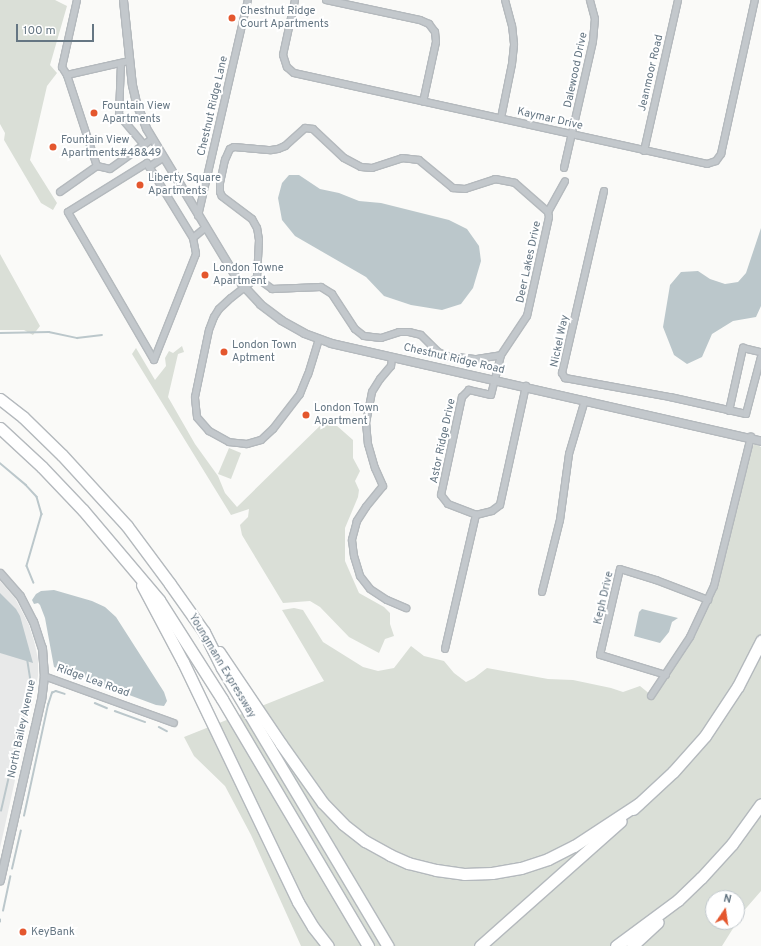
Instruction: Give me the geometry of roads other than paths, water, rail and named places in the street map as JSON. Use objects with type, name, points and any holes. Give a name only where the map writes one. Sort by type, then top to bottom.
[{"type":"highway","points":[[0,392],[12,402],[23,417]]},
{"type":"highway","name":"Youngmann Expressway","points":[[0,399],[23,417],[62,455],[127,526],[204,632],[222,668],[388,946]]},
{"type":"highway","name":"Youngmann Expressway","points":[[0,428],[36,461],[70,496],[109,540],[139,578],[151,589],[185,640],[368,946]]},
{"type":"highway","points":[[139,578],[145,593],[183,662],[292,891],[313,927],[328,946]]},
{"type":"highway","points":[[204,632],[229,664],[281,744],[323,802],[357,835],[398,859],[426,868],[459,873],[492,873],[516,869],[539,862],[565,850],[638,804]]},
{"type":"highway","points":[[480,946],[604,837],[680,765],[711,728],[738,686],[761,641]]},
{"type":"highway","points":[[632,946],[723,854],[750,821],[761,804]]},
{"type":"highway","points":[[616,946],[678,900]]},
{"type":"street","points":[[77,0],[62,66],[67,75],[97,166]]},
{"type":"street","name":"Chestnut Ridge Road","points":[[122,0],[129,61],[136,103],[152,139],[243,288],[260,304],[281,320],[319,339],[392,357],[751,437],[761,441]]},
{"type":"street","name":"Chestnut Ridge Lane","points":[[198,216],[248,0]]},
{"type":"street","name":"Kaymar Drive","points":[[295,0],[283,55],[285,63],[290,71],[699,164],[712,163],[719,158],[755,0]]},
{"type":"street","points":[[326,0],[420,20],[429,24],[435,32],[436,42],[423,102]]},
{"type":"street","points":[[500,118],[512,64],[514,44],[512,26],[504,0]]},
{"type":"street","name":"Dalewood Drive","points":[[564,168],[595,28],[594,11],[590,0]]},
{"type":"street","name":"Jeanmoor Road","points":[[644,151],[678,0]]},
{"type":"street","points":[[67,75],[129,61]]},
{"type":"street","points":[[121,63],[119,115],[144,145]]},
{"type":"street","name":"Deer Lakes Drive","points":[[257,278],[257,255],[259,240],[257,228],[252,219],[222,196],[220,183],[225,160],[230,149],[234,147],[271,150],[278,149],[285,146],[305,128],[313,129],[344,158],[361,167],[372,168],[402,158],[419,160],[453,188],[466,189],[495,179],[515,183],[548,212]]},
{"type":"street","points":[[60,192],[97,166],[110,169],[152,139]]},
{"type":"street","points":[[150,167],[163,158]]},
{"type":"street","points":[[147,162],[150,167],[192,238],[196,254],[154,360],[68,212],[147,162]]},
{"type":"street","name":"Deer Lakes Drive","points":[[496,380],[500,355],[527,316],[549,217],[548,212],[565,181]]},
{"type":"street","name":"Nickel Way","points":[[604,191],[562,373],[565,378],[670,397],[729,411],[748,413],[761,357]]},
{"type":"street","points":[[192,238],[205,228]]},
{"type":"street","points":[[319,339],[300,394],[273,429],[261,440],[247,444],[229,442],[209,431],[197,417],[195,398],[209,330],[219,309],[257,278],[272,289],[321,287],[332,294],[355,329],[364,336],[381,338],[400,332],[409,332],[421,335],[438,352],[447,356],[477,359],[500,355]]},
{"type":"street","points":[[729,411],[743,348],[761,352]]},
{"type":"street","points":[[392,357],[391,366],[380,379],[372,392],[366,422],[368,444],[375,468],[383,486],[357,521],[352,540],[354,556],[360,576],[370,589],[387,600],[406,608]]},
{"type":"street","name":"Astor Ridge Drive","points":[[476,515],[448,504],[441,495],[462,397],[469,390],[491,395],[496,380]]},
{"type":"street","points":[[445,649],[476,515],[492,511],[500,505],[526,386]]},
{"type":"street","points":[[542,592],[560,520],[569,454],[585,400]]},
{"type":"street","points":[[650,696],[666,675],[690,637],[708,600],[721,564],[751,437]]},
{"type":"street","name":"Keph Drive","points":[[666,675],[600,655],[620,569],[656,580],[708,600]]},
{"type":"street","name":"Ridge Lea Road","points":[[0,573],[20,596],[33,621],[42,648],[44,676],[174,723]]},
{"type":"street","name":"North Bailey Avenue","points":[[0,880],[41,699],[44,676]]},
{"type":"waterway","points":[[0,333],[49,332],[77,338],[102,335]]},
{"type":"waterway","points":[[0,463],[26,485],[37,497],[42,514],[27,566],[34,583]]},
{"type":"waterway","points":[[21,728],[30,688],[27,660]]},
{"type":"waterway","points":[[24,816],[48,705],[52,693],[56,691],[65,694]]},
{"type":"waterway","points":[[95,703],[107,708]]},
{"type":"waterway","points":[[115,711],[145,722]]},
{"type":"waterway","points":[[159,727],[167,731]]},
{"type":"waterway","points":[[1,811],[16,746]]},
{"type":"waterway","points":[[12,869],[21,831]]},
{"type":"waterway","points":[[3,911],[10,877]]},
{"type":"place","name":"Chestnut Ridge Court Apartments","points":[[232,18]]},
{"type":"place","name":"Fountain View Apartments","points":[[94,113]]},
{"type":"place","name":"Fountain View Apartments#48&49","points":[[53,147]]},
{"type":"place","name":"Liberty Square Apartments","points":[[140,185]]},
{"type":"place","name":"London Towne Apartment","points":[[205,275]]},
{"type":"place","name":"London Town Aptment","points":[[224,352]]},
{"type":"place","name":"London Town Apartment","points":[[306,415]]},
{"type":"place","name":"KeyBank","points":[[23,932]]}]
